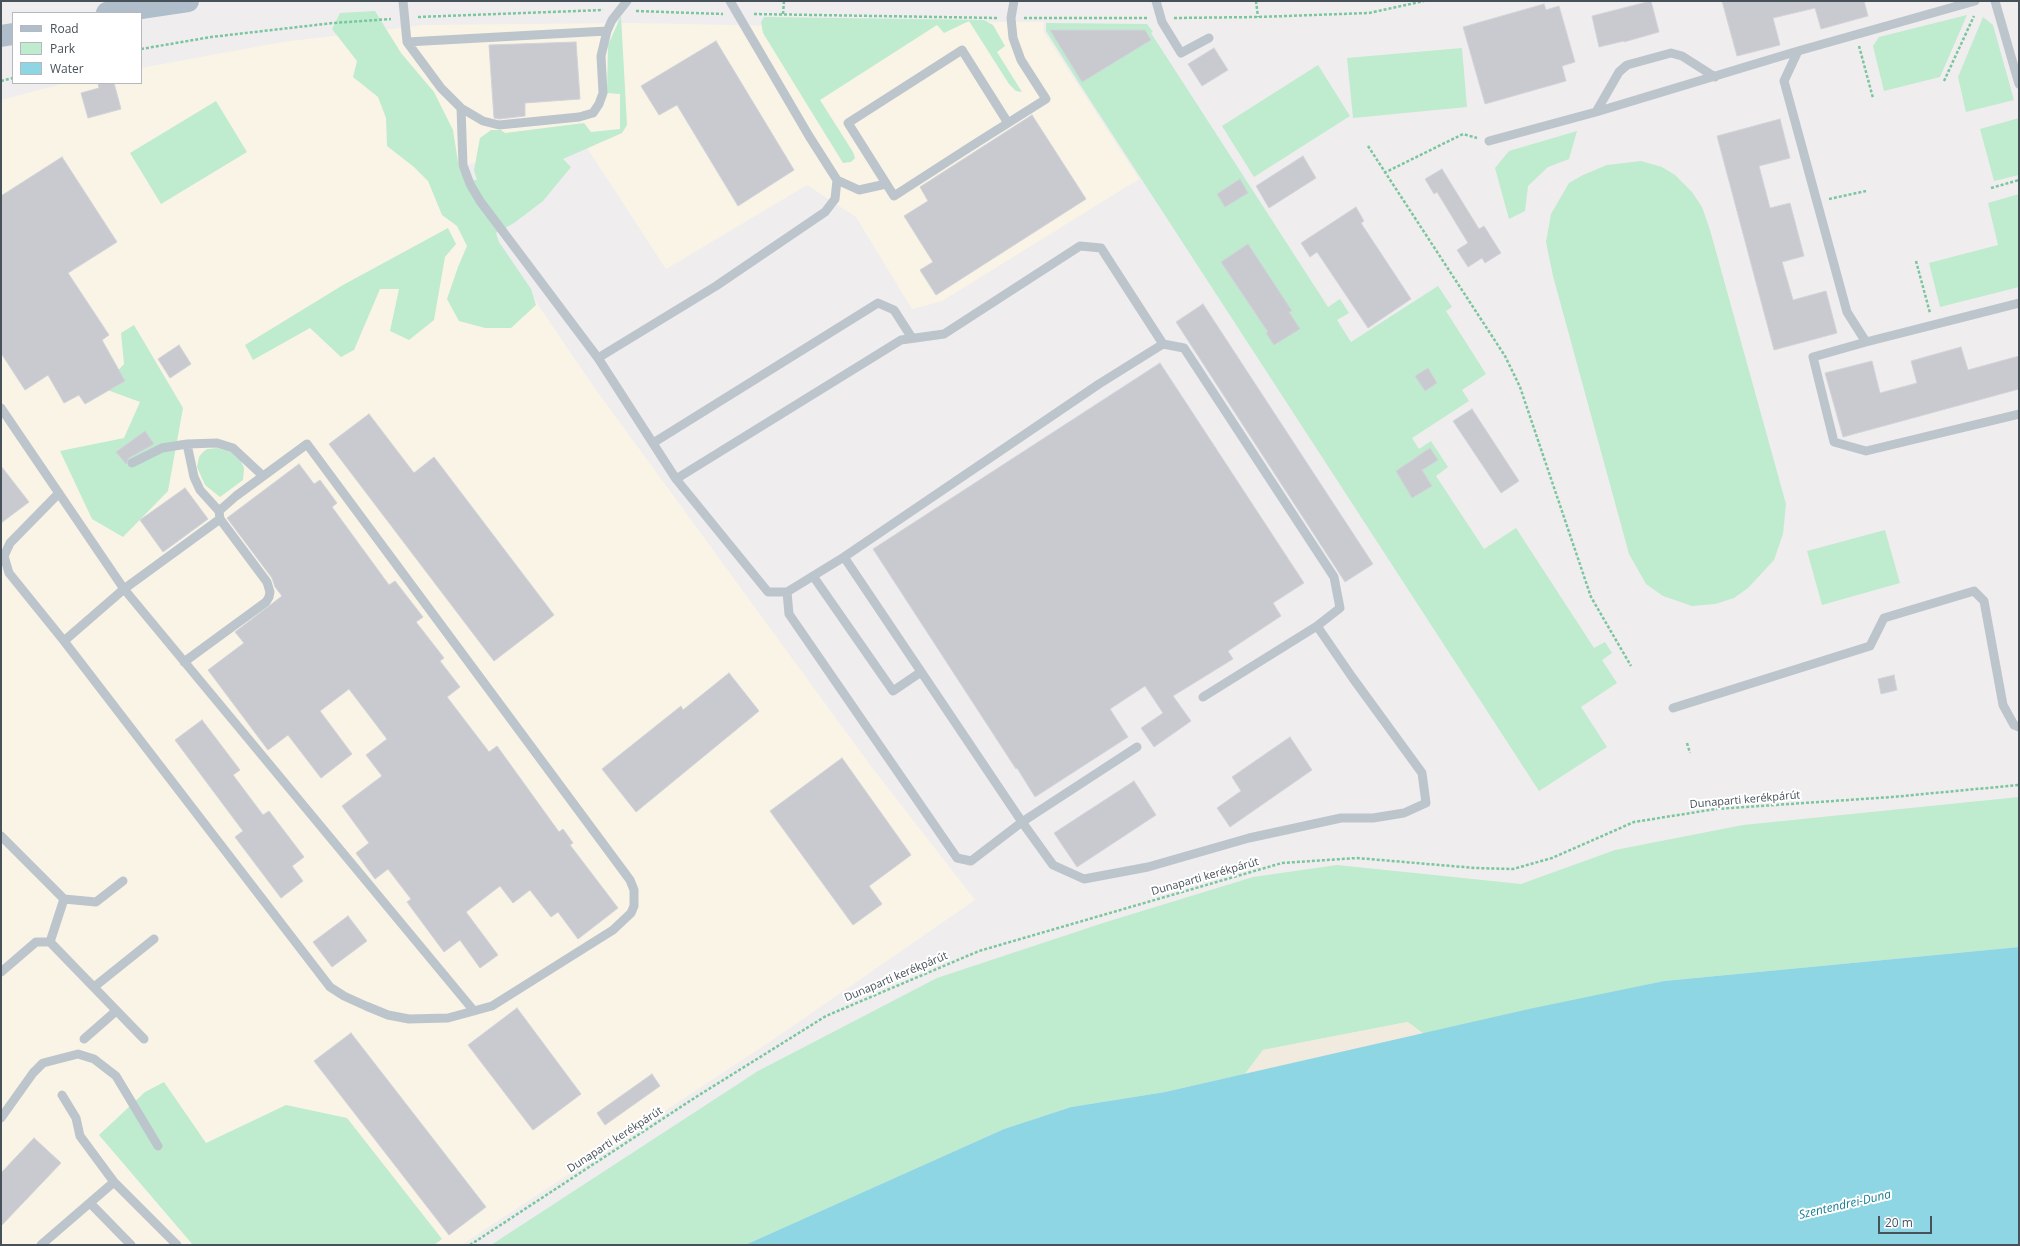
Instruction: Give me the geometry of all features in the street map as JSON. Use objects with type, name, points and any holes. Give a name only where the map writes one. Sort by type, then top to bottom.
[{"type":"main road","points":[[114,12],[188,1]]},
{"type":"main road","points":[[1,36],[12,34]]},
{"type":"lane","points":[[403,1],[407,42],[441,88],[461,108],[483,121],[499,125],[579,117],[593,113],[599,104],[603,93],[601,56],[606,31],[612,20],[627,1]]},
{"type":"lane","points":[[730,1],[805,130],[837,180],[859,190],[886,184]]},
{"type":"lane","points":[[1008,123],[962,50],[848,123],[894,196],[1046,99],[1021,60],[1013,38],[1011,18],[1014,1]]},
{"type":"lane","points":[[1156,1],[1161,18],[1181,53],[1208,38]]},
{"type":"lane","points":[[1995,1],[2019,84]]},
{"type":"lane","points":[[1489,141],[1596,112],[1856,34],[1976,5]]},
{"type":"lane","points":[[407,42],[606,31]]},
{"type":"lane","points":[[1798,51],[1784,81],[1847,312],[1866,342]]},
{"type":"lane","points":[[1596,112],[1619,72],[1627,65],[1671,53],[1682,56],[1715,77]]},
{"type":"lane","points":[[461,108],[463,165],[470,184],[480,201],[598,358],[676,479],[768,592],[787,592],[844,557],[1098,384],[1163,344],[1184,348],[1334,577],[1340,608],[1317,626],[1203,697]]},
{"type":"lane","points":[[598,358],[716,286],[825,212],[835,199],[837,180]]},
{"type":"lane","points":[[676,479],[901,340],[944,334],[1080,246],[1101,248],[1163,344]]},
{"type":"lane","points":[[653,443],[878,303],[894,310],[912,338]]},
{"type":"lane","points":[[2019,303],[1813,357],[1834,442],[1866,451],[2019,414]]},
{"type":"lane","points":[[1,408],[124,589],[474,1011]]},
{"type":"lane","points":[[132,463],[162,448],[187,444],[217,443],[234,448],[262,475]]},
{"type":"lane","points":[[184,662],[266,602],[270,592],[267,582],[220,515],[200,490],[194,477],[187,444]]},
{"type":"lane","points":[[59,493],[10,543],[4,556],[10,573],[330,987],[366,1006],[388,1015],[402,1018],[448,1018],[492,1006],[613,930],[630,913],[634,906],[635,898],[630,880],[307,444],[262,475],[220,515],[124,589],[64,641]]},
{"type":"lane","points":[[844,557],[1022,822],[1053,865],[1084,879],[1148,867],[1249,838],[1341,818],[1373,818],[1404,814],[1426,803],[1422,772],[1317,626]]},
{"type":"lane","points":[[813,576],[893,691],[921,672]]},
{"type":"lane","points":[[1673,708],[1870,646],[1884,618],[1974,591],[1984,601],[2003,705],[2014,725],[2019,727]]},
{"type":"lane","points":[[787,592],[789,614],[957,858],[971,861],[1022,822],[1137,747]]},
{"type":"lane","points":[[1,836],[64,899],[96,902],[123,881]]},
{"type":"lane","points":[[50,942],[64,899]]},
{"type":"lane","points":[[94,987],[154,938]]},
{"type":"lane","points":[[1,972],[36,942],[50,942],[144,1039]]},
{"type":"lane","points":[[84,1039],[116,1011]]},
{"type":"lane","points":[[1,1118],[33,1072],[43,1063],[78,1054],[94,1059],[116,1076],[158,1146]]},
{"type":"lane","points":[[62,1095],[76,1118],[80,1136],[114,1182],[177,1245]]},
{"type":"lane","points":[[41,1245],[114,1182]]},
{"type":"lane","points":[[90,1203],[131,1245]]},
{"type":"path","points":[[783,15],[784,1]]},
{"type":"path","points":[[1256,1],[1258,17]]},
{"type":"path","points":[[1011,18],[1258,17],[1369,13],[1424,1]]},
{"type":"path","points":[[1944,81],[1976,5]]},
{"type":"path","points":[[1856,34],[1873,98]]},
{"type":"path","points":[[1,81],[12,78]]},
{"type":"path","points":[[1384,173],[1463,134],[1489,141]]},
{"type":"path","points":[[1368,146],[1384,173],[1505,356],[1520,387],[1591,597],[1631,666]]},
{"type":"path","points":[[1991,188],[2019,180]]},
{"type":"path","points":[[1817,201],[1866,190]]},
{"type":"path","points":[[1916,261],[1933,325]]},
{"type":"path","points":[[1687,743],[1690,753]]},
{"type":"path","name":"Dunaparti kerékpárút","points":[[470,1245],[696,1097],[826,1016],[978,951],[1282,863],[1357,858],[1475,868],[1513,868],[1552,858],[1634,822],[1716,809],[1892,798],[2019,785]]},
{"type":"shaded area","points":[[932,22],[1044,22],[1043,31],[1139,179],[942,301],[912,309],[856,217],[807,185],[666,269],[582,140],[446,169],[591,383],[870,765],[975,900],[771,1041],[461,1245],[1,1245],[1,100],[62,84],[142,84],[142,68],[283,42],[425,25],[631,23],[780,26]]},
{"type":"green space","points":[[375,11],[401,53],[434,92],[453,130],[459,168],[473,180],[477,180],[474,170],[480,138],[491,130],[501,130],[505,133],[584,123],[591,132],[620,129],[620,94],[607,93],[608,45],[621,16],[627,125],[622,133],[563,159],[571,167],[543,201],[514,223],[496,233],[499,242],[531,289],[536,305],[511,328],[485,328],[459,321],[447,299],[467,246],[457,226],[442,215],[428,181],[414,167],[387,146],[386,118],[378,97],[353,77],[357,61],[332,29],[340,13]]},
{"type":"green space","points":[[1967,15],[1940,77],[1884,91],[1873,46],[1879,37]]},
{"type":"green space","points":[[764,17],[984,20],[993,25],[1005,46],[997,52],[1022,92],[1016,91],[1009,84],[969,21],[944,33],[937,25],[820,100],[853,152],[855,158],[851,162],[843,163],[763,33],[761,22]]},
{"type":"green space","points":[[1983,17],[1993,25],[2014,100],[1966,112],[1958,77]]},
{"type":"green space","points":[[1046,23],[1147,24],[1153,32],[1151,33],[1328,307],[1340,299],[1349,313],[1337,320],[1351,342],[1438,286],[1452,307],[1446,311],[1486,374],[1462,390],[1469,401],[1412,438],[1419,449],[1431,441],[1448,467],[1436,476],[1484,549],[1516,528],[1594,648],[1605,642],[1612,653],[1602,660],[1617,683],[1581,707],[1607,747],[1539,791],[1077,80],[1046,31]]},
{"type":"green space","points":[[1462,48],[1467,107],[1353,118],[1347,58]]},
{"type":"green space","points":[[1318,65],[1350,116],[1254,177],[1222,126]]},
{"type":"green space","points":[[216,101],[247,152],[161,204],[130,153]]},
{"type":"green space","points":[[2019,118],[2019,175],[1994,181],[1980,129]]},
{"type":"green space","points":[[1577,131],[1569,159],[1548,167],[1528,186],[1525,211],[1509,219],[1495,168],[1509,151]]},
{"type":"green space","points":[[1641,161],[1662,167],[1675,175],[1692,192],[1702,207],[1710,230],[1786,504],[1783,534],[1774,560],[1748,588],[1734,598],[1715,604],[1692,606],[1663,596],[1646,584],[1629,554],[1553,276],[1546,242],[1551,214],[1569,183],[1583,175],[1607,165]]},
{"type":"green space","points":[[2019,194],[2019,287],[1940,307],[1929,263],[1998,245],[1988,203]]},
{"type":"green space","points":[[448,228],[456,244],[445,257],[434,320],[409,340],[390,331],[399,289],[380,289],[354,350],[341,357],[310,328],[253,360],[245,345],[343,285]]},
{"type":"green space","points":[[134,325],[183,408],[168,491],[123,537],[92,519],[60,451],[124,438],[140,402],[102,388],[124,364],[121,333]]},
{"type":"green space","points":[[217,448],[231,452],[241,461],[244,468],[243,480],[220,497],[205,485],[197,467],[199,457],[203,452],[207,449]]},
{"type":"green space","points":[[1885,530],[1900,583],[1822,605],[1807,551]]},
{"type":"green space","points":[[2019,797],[2019,947],[1664,981],[1424,1034],[1407,1022],[1263,1050],[1245,1074],[1165,1092],[1071,1107],[1004,1129],[745,1245],[491,1245],[758,1071],[937,978],[1103,923],[1253,877],[1337,865],[1521,884],[1615,850],[1743,825]]},
{"type":"green space","points":[[164,1082],[206,1143],[286,1105],[347,1118],[442,1239],[434,1245],[193,1245],[99,1135],[145,1092]]},
{"type":"sand","points":[[1408,1022],[1424,1034],[1245,1074],[1263,1050]]},
{"type":"water","name":"Szentendrei-Duna","points":[[2019,947],[2019,1245],[745,1245],[1004,1129],[1071,1107],[1165,1092],[1529,1009],[1664,981]]},
{"type":"building","points":[[1651,1],[1659,32],[1624,42],[1599,47],[1592,16]]},
{"type":"building","points":[[1722,1],[1864,1],[1868,16],[1821,29],[1815,8],[1773,18],[1780,45],[1737,56]]},
{"type":"building","points":[[1544,4],[1546,10],[1559,6],[1575,62],[1562,66],[1566,81],[1485,104],[1463,27]]},
{"type":"building","points":[[1050,30],[1145,30],[1151,40],[1082,82]]},
{"type":"building","points":[[716,41],[794,170],[738,206],[677,105],[659,115],[641,86]]},
{"type":"building","points":[[576,42],[580,99],[525,103],[525,116],[499,119],[494,118],[489,45]]},
{"type":"building","points":[[1214,48],[1228,70],[1202,86],[1188,64]]},
{"type":"building","points":[[98,84],[114,84],[121,109],[88,118],[81,93],[99,88]]},
{"type":"building","points":[[1032,115],[1086,199],[936,295],[920,270],[933,262],[904,216],[928,201],[920,187]]},
{"type":"building","points":[[1780,119],[1790,158],[1759,166],[1770,208],[1790,203],[1804,256],[1782,262],[1793,300],[1826,291],[1837,333],[1774,350],[1717,136]]},
{"type":"building","points":[[1303,156],[1316,178],[1269,208],[1256,186]]},
{"type":"building","points":[[62,157],[117,242],[68,273],[109,335],[102,340],[125,381],[85,404],[79,395],[64,403],[48,375],[25,390],[1,353],[1,196]]},
{"type":"building","points":[[1442,169],[1479,229],[1484,226],[1501,253],[1485,263],[1482,258],[1468,267],[1457,250],[1468,243],[1437,192],[1434,194],[1425,179]]},
{"type":"building","points":[[1240,179],[1248,193],[1225,207],[1217,194]]},
{"type":"building","points":[[1356,207],[1364,221],[1361,223],[1411,299],[1368,328],[1317,252],[1310,257],[1301,243]]},
{"type":"building","points":[[1248,244],[1292,311],[1289,312],[1300,329],[1274,345],[1266,333],[1268,332],[1221,262]]},
{"type":"building","points":[[1203,304],[1373,564],[1345,582],[1176,322]]},
{"type":"building","points":[[179,345],[191,364],[170,378],[158,359]]},
{"type":"building","points":[[1961,347],[1968,370],[2019,356],[2019,389],[1843,437],[1825,373],[1872,361],[1880,393],[1917,383],[1911,361]]},
{"type":"building","points":[[1160,363],[1304,583],[1273,603],[1281,616],[1228,651],[1233,659],[1173,696],[1191,721],[1154,747],[1141,728],[1163,713],[1145,686],[1110,709],[1128,737],[1035,797],[873,549]]},
{"type":"building","points":[[1428,368],[1437,383],[1425,391],[1415,376]]},
{"type":"building","points":[[1472,409],[1519,481],[1501,493],[1453,421]]},
{"type":"building","points":[[369,414],[414,473],[434,457],[554,615],[494,661],[329,444]]},
{"type":"building","points":[[145,431],[154,444],[129,458],[126,464],[116,452]]},
{"type":"building","points":[[1430,448],[1438,460],[1422,470],[1432,486],[1412,498],[1396,471]]},
{"type":"building","points":[[299,464],[314,484],[320,480],[337,503],[332,507],[389,585],[395,581],[423,617],[416,622],[444,658],[440,661],[460,687],[447,697],[489,752],[497,746],[559,832],[563,829],[573,843],[570,845],[618,908],[578,939],[558,912],[551,917],[530,890],[513,903],[500,886],[466,912],[498,955],[480,968],[460,940],[444,952],[407,902],[411,899],[388,869],[375,879],[356,853],[369,843],[342,806],[382,776],[366,755],[387,739],[349,689],[320,711],[352,754],[321,778],[288,735],[268,750],[208,670],[244,643],[235,632],[282,596],[275,587],[272,578],[227,518]]},
{"type":"building","points":[[1,466],[29,502],[1,523]]},
{"type":"building","points":[[185,488],[208,519],[163,552],[140,520]]},
{"type":"building","points":[[729,673],[759,711],[636,812],[602,769],[681,706],[683,710]]},
{"type":"building","points":[[1894,675],[1897,690],[1881,694],[1878,679]]},
{"type":"building","points":[[202,720],[240,770],[233,775],[263,815],[269,811],[304,857],[292,866],[303,881],[281,898],[235,837],[243,831],[175,740]]},
{"type":"building","points":[[1290,737],[1312,770],[1230,827],[1217,808],[1241,791],[1232,777]]},
{"type":"building","points":[[842,758],[911,855],[869,886],[882,904],[853,925],[770,811]]},
{"type":"building","points":[[1134,781],[1156,815],[1077,867],[1054,833]]},
{"type":"building","points":[[348,916],[367,941],[332,967],[313,942]]},
{"type":"building","points":[[517,1008],[581,1094],[533,1130],[468,1045]]},
{"type":"building","points":[[351,1033],[486,1207],[449,1235],[314,1061]]},
{"type":"building","points":[[652,1074],[660,1086],[605,1125],[597,1113]]},
{"type":"building","points":[[34,1138],[61,1163],[1,1226],[1,1173]]}]
